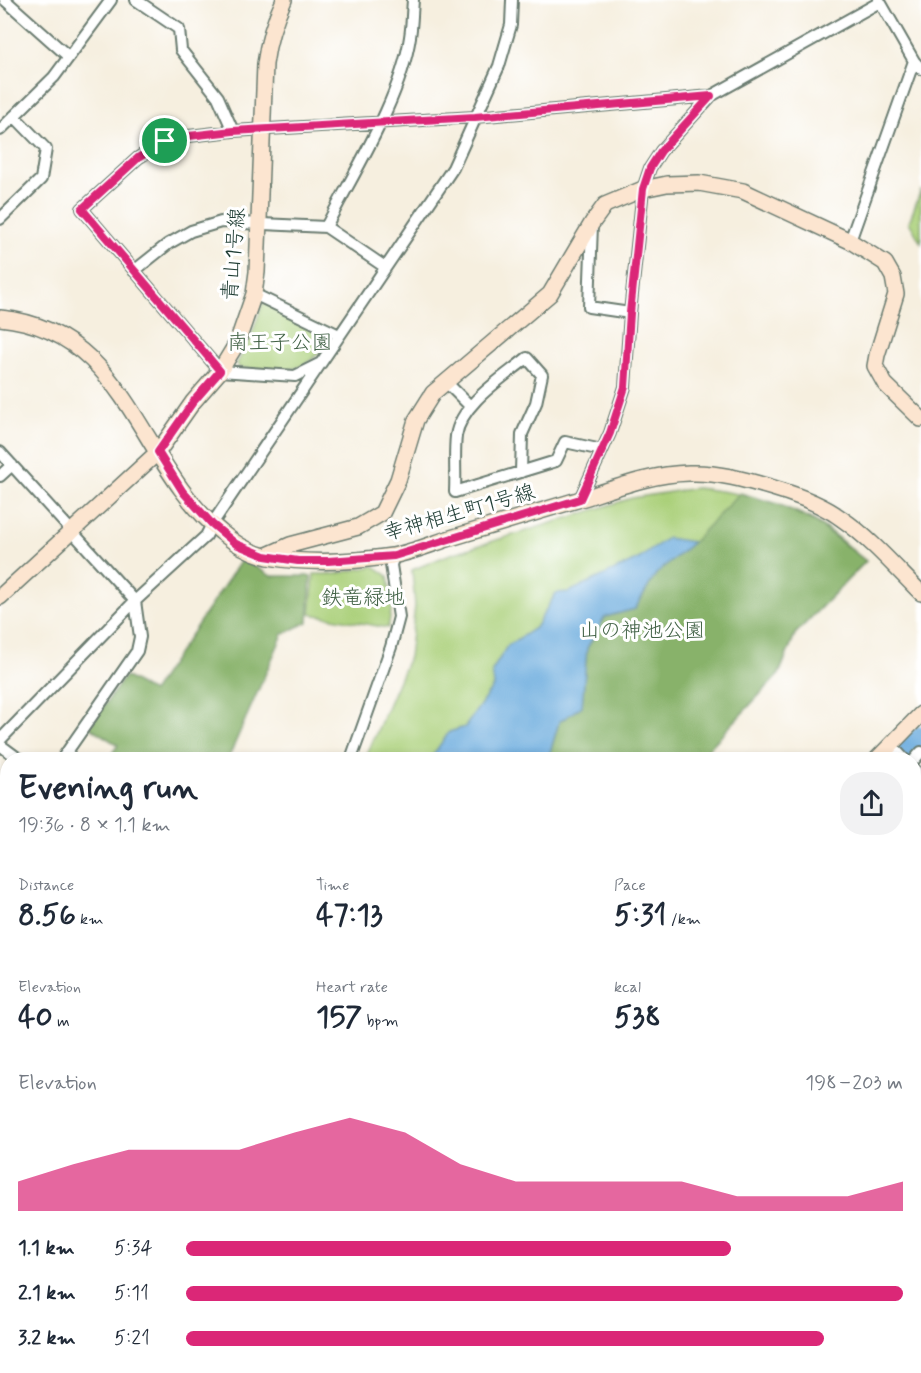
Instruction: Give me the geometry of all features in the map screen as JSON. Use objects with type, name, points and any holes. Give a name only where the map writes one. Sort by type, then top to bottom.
[{"type":"street","points":[[5,0],[69,57]]},
{"type":"street","points":[[0,130],[54,77],[111,0]]},
{"type":"street","points":[[136,0],[179,29],[182,50],[218,97],[233,131]]},
{"type":"street","name":"青山1号線","points":[[0,597],[158,452],[193,402],[220,371],[237,343],[254,294],[257,272],[264,64],[276,15],[284,0]]},
{"type":"street","points":[[326,227],[380,123],[400,74],[407,47],[413,0]]},
{"type":"street","points":[[0,740],[135,601],[206,536],[453,168],[499,66],[511,25],[512,0]]},
{"type":"street","points":[[580,499],[610,433],[625,387],[643,189],[650,168],[661,151],[711,96],[879,1],[917,65],[850,241]]},
{"type":"street","points":[[321,363],[295,376],[220,371],[82,209],[138,158],[165,141],[180,137],[233,131],[475,117],[711,96]]},
{"type":"street","points":[[0,219],[41,179],[46,149],[14,116]]},
{"type":"street","points":[[265,556],[290,545],[358,527],[382,513],[398,480],[416,420],[433,393],[550,294],[592,223],[605,206],[643,189],[667,184],[699,183],[743,191],[850,241],[885,262],[893,277],[896,294],[875,366],[885,384],[921,419]]},
{"type":"street","points":[[134,272],[168,244],[191,231],[220,222],[326,227],[385,267]]},
{"type":"street","points":[[592,223],[589,307],[630,313]]},
{"type":"street","points":[[254,294],[339,335]]},
{"type":"street","name":"幸神相生町1号線","points":[[0,318],[19,320],[57,333],[84,352],[106,374],[131,407],[183,492],[212,524],[236,544],[265,556],[298,561],[394,556],[650,478],[689,473],[736,477],[812,501],[842,518],[921,593]]},
{"type":"street","points":[[521,472],[522,434],[536,403],[542,375],[526,358],[470,406],[461,419],[456,435],[455,492],[521,472],[556,461],[565,442],[602,450]]},
{"type":"street","points":[[445,381],[470,406]]},
{"type":"street","points":[[0,452],[135,601],[140,637],[137,651],[67,752]]},
{"type":"street","points":[[0,476],[12,465]]},
{"type":"street","points":[[354,752],[391,647],[399,617],[391,565],[394,556]]},
{"type":"street","points":[[886,752],[921,714]]},
{"type":"street","points":[[893,747],[898,752]]},
{"type":"green space","points":[[921,190],[921,243],[909,222]]},
{"type":"green space","name":"南王子公園","points":[[263,302],[328,332],[330,338],[311,360],[301,366],[280,370],[239,368],[237,363],[250,340]]},
{"type":"green space","name":"山の神池公園","points":[[696,488],[772,502],[815,521],[866,561],[795,634],[779,674],[706,752],[368,752],[409,657],[415,606],[412,570],[448,555],[632,498]]},
{"type":"green space","points":[[740,493],[778,504],[815,522],[866,561],[795,634],[779,674],[706,752],[550,752],[559,722],[582,706],[587,648],[605,617],[635,609],[656,574],[693,542]]},
{"type":"green space","points":[[242,559],[271,576],[311,576],[308,622],[283,634],[231,752],[113,752],[118,745],[89,727],[125,676],[152,692]]},
{"type":"green space","name":"鉄竜緑地","points":[[374,566],[388,576],[392,607],[388,628],[310,614],[314,574],[335,574]]},
{"type":"water","points":[[667,538],[693,542],[656,574],[635,609],[605,617],[587,648],[582,706],[559,722],[550,752],[435,752],[449,732],[465,727],[494,685],[492,671],[507,646],[535,628],[556,593],[569,592],[640,558]]},
{"type":"waterway","points":[[906,752],[921,736]]},
{"type":"route","points":[[711,96],[661,151],[650,168],[643,189],[625,387],[610,433],[580,499],[394,556],[328,561],[298,561],[265,556],[236,544],[212,524],[183,492],[158,452],[193,402],[220,371],[82,209],[138,158],[165,141],[233,131],[475,117],[711,96]]}]
